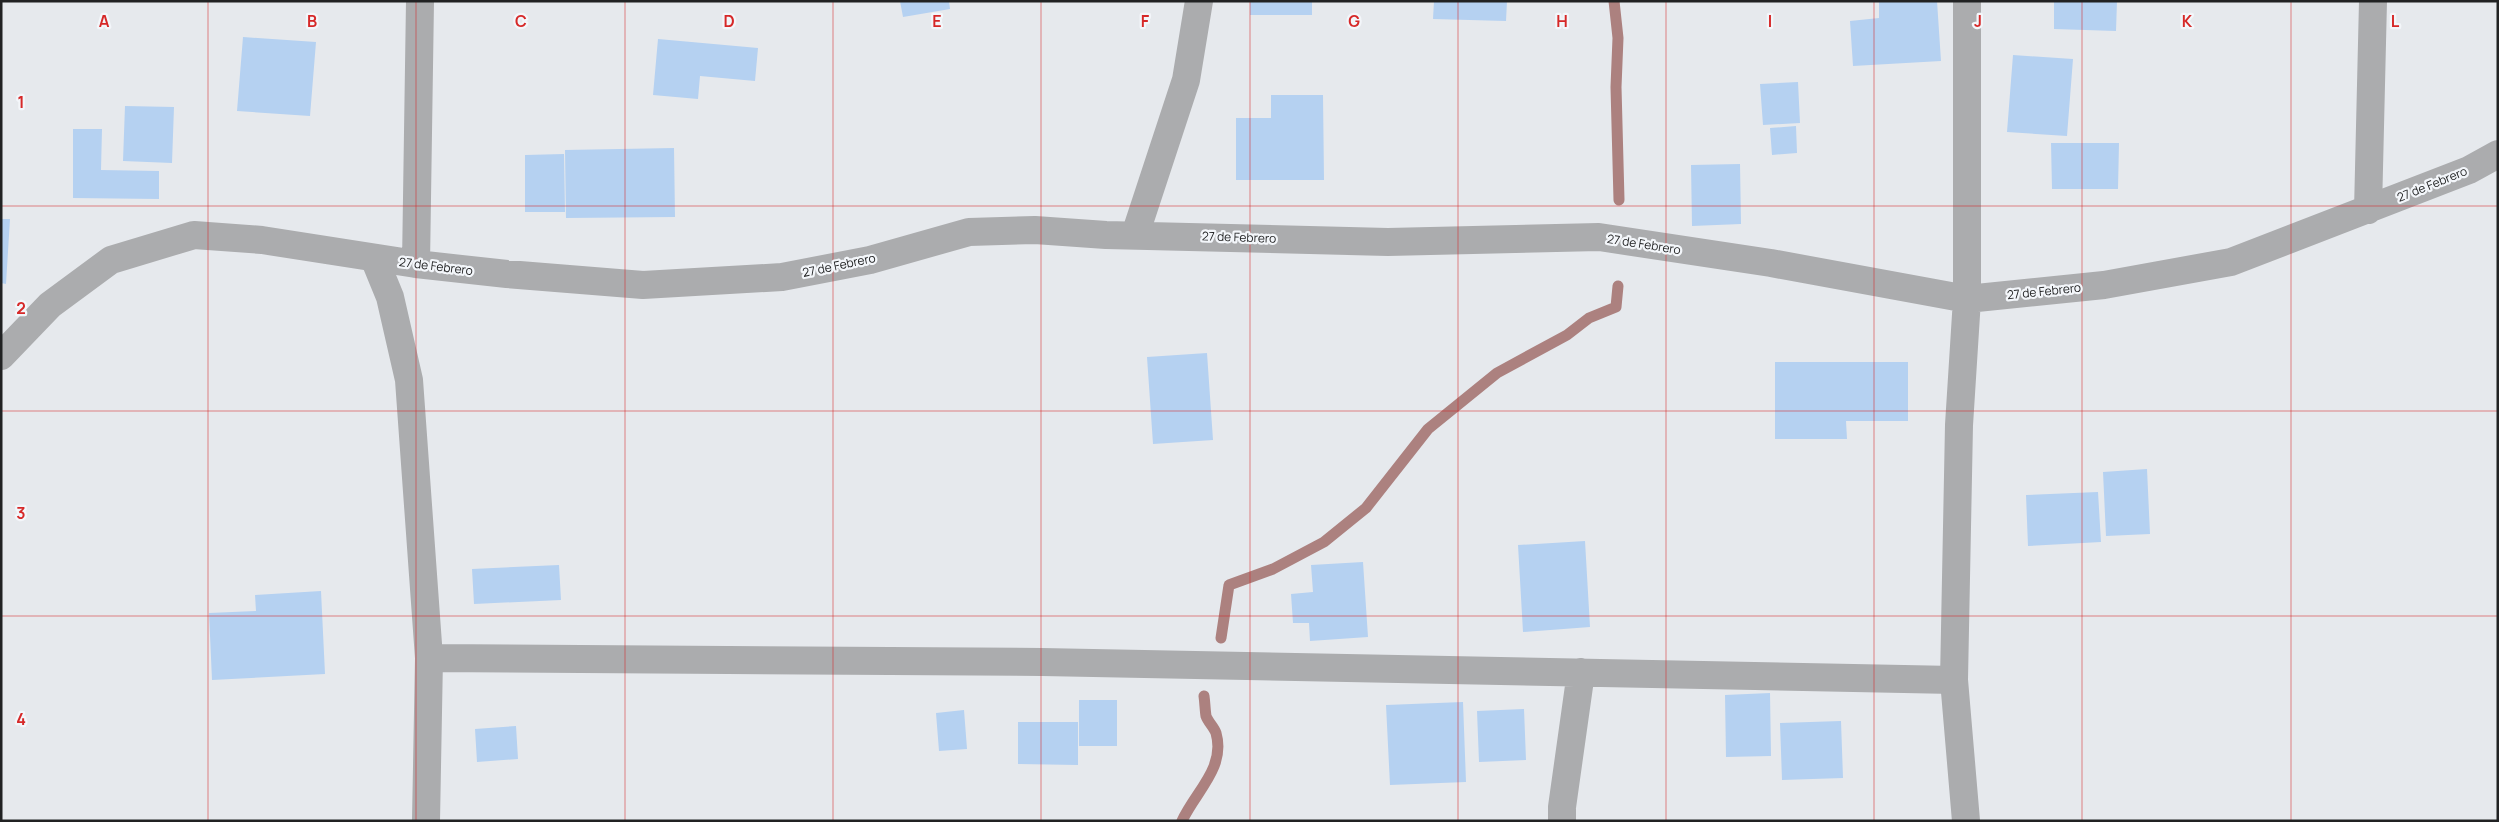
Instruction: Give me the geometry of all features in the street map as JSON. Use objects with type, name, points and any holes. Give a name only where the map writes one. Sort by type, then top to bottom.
[{"type":"street","points":[[416,264],[420,1]]},
{"type":"street","points":[[1135,235],[1186,80],[1199,1]]},
{"type":"street","points":[[1966,821],[1954,680],[1959,425],[1967,299],[1967,1]]},
{"type":"street","points":[[2368,210],[2373,1]]},
{"type":"street","name":"27 de Febrero","points":[[1,356],[50,305],[111,260],[194,235],[262,240],[416,264],[643,285],[782,277],[870,260],[969,232],[1035,230],[1135,235],[1388,242],[1599,237],[1771,263],[1967,299],[2104,284],[2231,262],[2469,170],[2498,154]]},
{"type":"street","points":[[374,258],[390,297],[409,380],[429,658],[426,821]]},
{"type":"street","points":[[429,658],[1042,662],[1954,680]]},
{"type":"street","points":[[1562,821],[1562,807],[1581,672]]},
{"type":"building","points":[[900,1],[949,1],[950,9],[903,17]]},
{"type":"building","points":[[1250,1],[1312,1],[1312,15],[1250,15]]},
{"type":"building","points":[[1434,1],[1507,1],[1506,21],[1433,19]]},
{"type":"building","points":[[1879,1],[1937,1],[1941,61],[1853,66],[1850,21],[1879,18]]},
{"type":"building","points":[[2054,1],[2117,1],[2116,31],[2054,29]]},
{"type":"building","points":[[243,37],[316,42],[310,116],[237,111]]},
{"type":"building","points":[[658,39],[758,48],[755,81],[700,76],[698,99],[653,95]]},
{"type":"building","points":[[2013,55],[2073,59],[2067,136],[2007,132]]},
{"type":"building","points":[[1798,82],[1800,123],[1763,125],[1760,84]]},
{"type":"building","points":[[1271,95],[1323,95],[1324,180],[1236,180],[1236,118],[1271,118]]},
{"type":"building","points":[[125,106],[174,107],[172,163],[123,161]]},
{"type":"building","points":[[1796,126],[1797,153],[1772,155],[1770,128]]},
{"type":"building","points":[[73,129],[102,129],[101,170],[159,171],[159,199],[73,198]]},
{"type":"building","points":[[2051,143],[2119,143],[2118,189],[2052,189]]},
{"type":"building","points":[[674,148],[675,217],[566,218],[565,150]]},
{"type":"building","points":[[564,154],[565,212],[525,212],[525,155]]},
{"type":"building","points":[[1740,164],[1741,224],[1692,226],[1691,165]]},
{"type":"building","points":[[1,219],[10,219],[6,284],[1,283]]},
{"type":"building","points":[[1207,353],[1213,440],[1153,444],[1147,357]]},
{"type":"building","points":[[1775,362],[1908,362],[1908,421],[1846,421],[1847,439],[1775,439]]},
{"type":"building","points":[[2147,469],[2150,534],[2106,536],[2103,472]]},
{"type":"building","points":[[2098,492],[2101,542],[2028,546],[2026,495]]},
{"type":"building","points":[[1585,541],[1590,627],[1523,632],[1518,545]]},
{"type":"building","points":[[1363,562],[1368,637],[1310,641],[1309,623],[1293,623],[1291,594],[1313,592],[1311,565]]},
{"type":"building","points":[[559,565],[561,600],[474,604],[472,569]]},
{"type":"building","points":[[321,591],[325,674],[212,680],[209,613],[256,611],[255,595]]},
{"type":"building","points":[[1770,693],[1771,756],[1726,757],[1725,695]]},
{"type":"building","points":[[1079,700],[1117,700],[1117,746],[1079,746]]},
{"type":"building","points":[[1463,702],[1466,782],[1390,785],[1386,705]]},
{"type":"building","points":[[1524,709],[1526,760],[1479,762],[1477,711]]},
{"type":"building","points":[[964,710],[967,749],[939,751],[936,713]]},
{"type":"building","points":[[1841,721],[1843,778],[1782,780],[1780,723]]},
{"type":"building","points":[[1018,722],[1078,722],[1078,765],[1018,764]]},
{"type":"building","points":[[516,726],[518,759],[477,762],[475,729]]},
{"type":"waterway","points":[[1614,1],[1618,38],[1616,87],[1619,200]]},
{"type":"waterway","points":[[1221,638],[1229,585],[1273,569],[1324,542],[1366,508],[1428,429],[1497,373],[1567,335],[1589,318],[1616,307],[1618,286]]},
{"type":"waterway","points":[[1182,821],[1208,779],[1217,757],[1216,733],[1206,716],[1204,696]]}]
